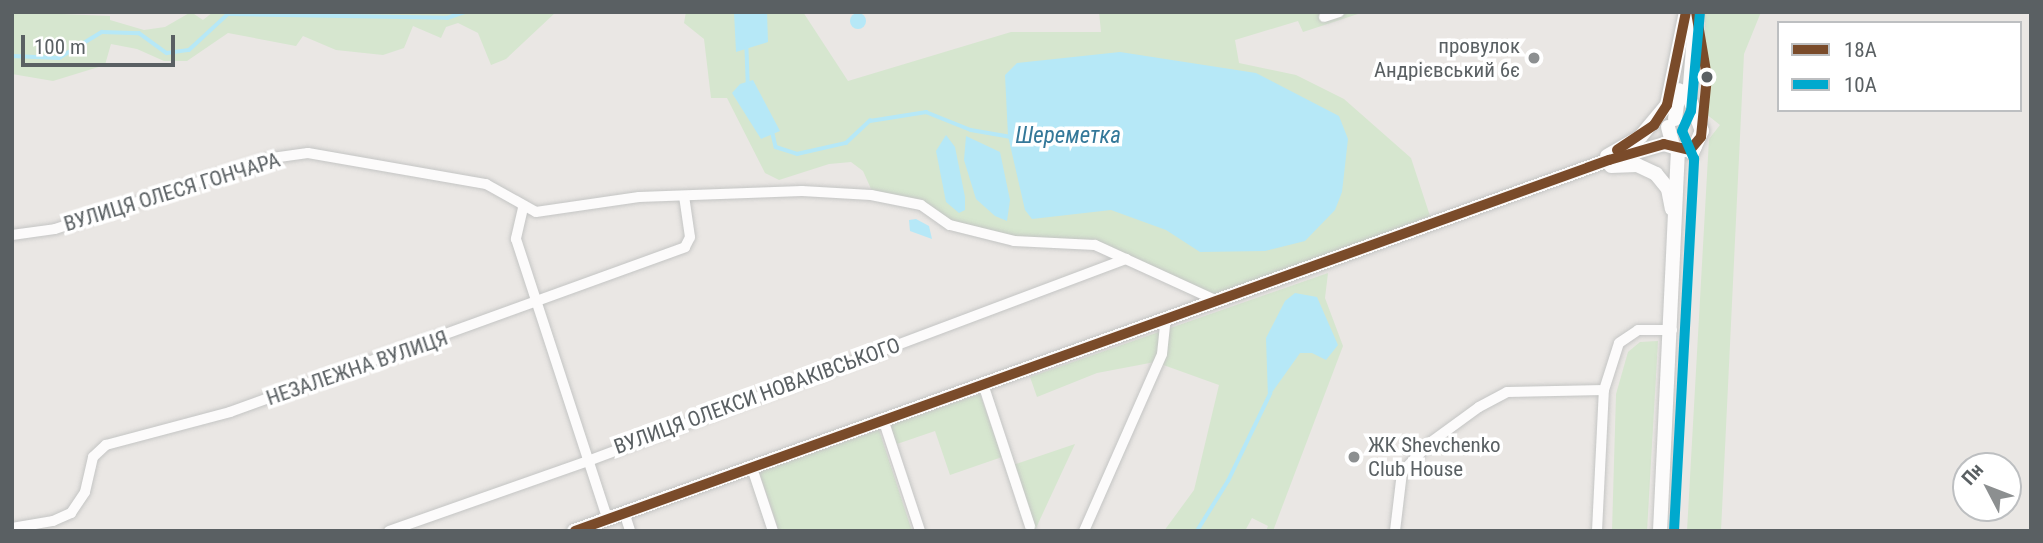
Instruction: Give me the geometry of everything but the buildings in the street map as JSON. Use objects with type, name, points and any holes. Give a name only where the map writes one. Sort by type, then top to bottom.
[{"type":"main road","points":[[1660,531],[1676,257],[1676,148],[1672,123],[1686,12]]},
{"type":"main road","points":[[1585,169],[1641,136],[1660,117],[1671,95],[1686,12]]},
{"type":"main road","points":[[1676,257],[1688,160],[1701,137],[1689,97],[1696,12]]},
{"type":"main road","points":[[574,531],[1215,299],[1585,169],[1652,141],[1672,123],[1686,116],[1696,121]]},
{"type":"main road","points":[[1609,160],[1664,144],[1676,148],[1695,147]]},
{"type":"main road","points":[[1585,169],[1637,165],[1656,174],[1668,189],[1676,232]]},
{"type":"street","points":[[1324,17],[1339,12]]},
{"type":"street","name":"ВУЛИЦЯ ОЛЕСЯ ГОНЧАРА","points":[[12,235],[55,229],[272,158],[308,153],[486,184],[523,208]]},
{"type":"street","points":[[607,519],[516,239],[523,208],[542,212],[625,198],[684,195],[871,195],[921,205],[956,227],[1035,246],[1095,245],[1215,299]]},
{"type":"street","name":"НЕЗАЛЕЖНА ВУЛИЦЯ","points":[[12,528],[53,521],[71,513],[85,492],[93,457],[106,445],[230,412],[536,305],[685,247],[691,237],[684,195]]},
{"type":"street","name":"ВУЛИЦЯ ОЛЕКСИ НОВАКІВСЬКОГО","points":[[388,531],[588,461],[1126,258]]},
{"type":"street","points":[[1084,531],[1162,354],[1166,317]]},
{"type":"street","points":[[1597,531],[1604,390],[1619,343],[1638,330],[1672,330]]},
{"type":"street","points":[[983,384],[1030,526]]},
{"type":"street","points":[[1395,531],[1402,472],[1432,442],[1479,407],[1507,392],[1604,390]]},
{"type":"street","points":[[883,419],[920,531]]},
{"type":"street","points":[[752,468],[774,531]]},
{"type":"street","points":[[624,512],[630,531]]},
{"type":"green space","points":[[12,12],[110,16],[110,20],[144,30],[165,27],[191,12],[203,20],[213,12],[556,12],[506,59],[491,65],[478,33],[458,23],[446,27],[441,38],[413,26],[404,48],[383,55],[336,50],[303,36],[296,46],[228,33],[187,61],[164,61],[137,49],[111,44],[105,65],[53,81],[12,74]]},
{"type":"green space","points":[[686,12],[803,12],[848,81],[1011,32],[1101,32],[1099,12],[1364,12],[1303,32],[1298,21],[1235,40],[1239,63],[1296,75],[1344,99],[1411,158],[1430,216],[1215,297],[1101,248],[1043,246],[956,227],[921,205],[872,191],[863,171],[851,162],[829,164],[779,180],[765,173],[727,98],[711,98],[704,39],[684,23]]},
{"type":"green space","points":[[1705,12],[1761,12],[1744,54],[1721,531],[1687,531],[1709,139],[1720,125],[1705,113]]},
{"type":"green space","points":[[1328,273],[1325,298],[1343,346],[1273,531],[1266,531],[1268,526],[1252,518],[1245,531],[1164,531],[1194,490],[1219,385],[1155,362],[1097,373],[1037,397],[1030,377]]},
{"type":"green space","points":[[1658,341],[1647,531],[1612,531],[1616,394],[1628,352],[1640,342]]},
{"type":"green space","points":[[980,394],[1002,457],[950,475],[935,431],[897,444],[890,425]]},
{"type":"green space","points":[[879,430],[912,531],[779,531],[759,472]]},
{"type":"green space","points":[[1075,444],[1036,528],[1030,526],[1010,466]]},
{"type":"water","points":[[734,12],[767,12],[768,42],[736,52]]},
{"type":"water","points":[[858,13],[864,15],[864,27],[858,29],[852,27],[850,21],[852,15]]},
{"type":"water","points":[[1120,52],[1256,73],[1339,116],[1348,139],[1342,192],[1335,210],[1305,241],[1265,251],[1200,252],[1166,230],[1111,210],[1032,219],[1025,210],[1008,136],[1005,75],[1017,63]]},
{"type":"water","points":[[753,80],[780,131],[761,139],[732,93],[740,84]]},
{"type":"water","points":[[946,135],[955,147],[965,197],[965,210],[959,213],[946,202],[936,151]]},
{"type":"water","points":[[966,136],[1000,152],[1010,200],[1007,221],[995,216],[976,199],[964,160]]},
{"type":"water","points":[[916,219],[929,226],[932,239],[910,231],[909,220]]},
{"type":"water","points":[[1295,293],[1317,297],[1338,345],[1326,360],[1312,353],[1300,353],[1268,398],[1266,338],[1285,301]]},
{"type":"waterway","name":"Шереметка","points":[[12,56],[59,58],[102,32],[139,33],[167,53],[189,50],[228,14],[447,18],[465,12]]},
{"type":"waterway","name":"Шереметка","points":[[747,49],[748,83]]},
{"type":"waterway","name":"Шереметка","points":[[773,134],[776,147],[797,154],[846,143],[870,121],[926,112],[971,130],[1012,137]]},
{"type":"waterway","name":"Шереметка","points":[[1197,531],[1228,481],[1270,394]]},
{"type":"transit line","name":"18А","points":[[1617,150],[1654,125],[1667,105],[1686,12]]},
{"type":"transit line","name":"18А","points":[[575,531],[1609,160],[1664,144],[1690,150],[1701,137],[1707,77],[1696,12]]},
{"type":"transit line","name":"10А","points":[[1674,531],[1694,159],[1682,131],[1691,111],[1700,13]]},
{"type":"place","name":"провулок Андрієвський 6є","points":[[1534,58]]},
{"type":"place","name":"ЖК Shevchenko Club House","points":[[1354,457]]}]
